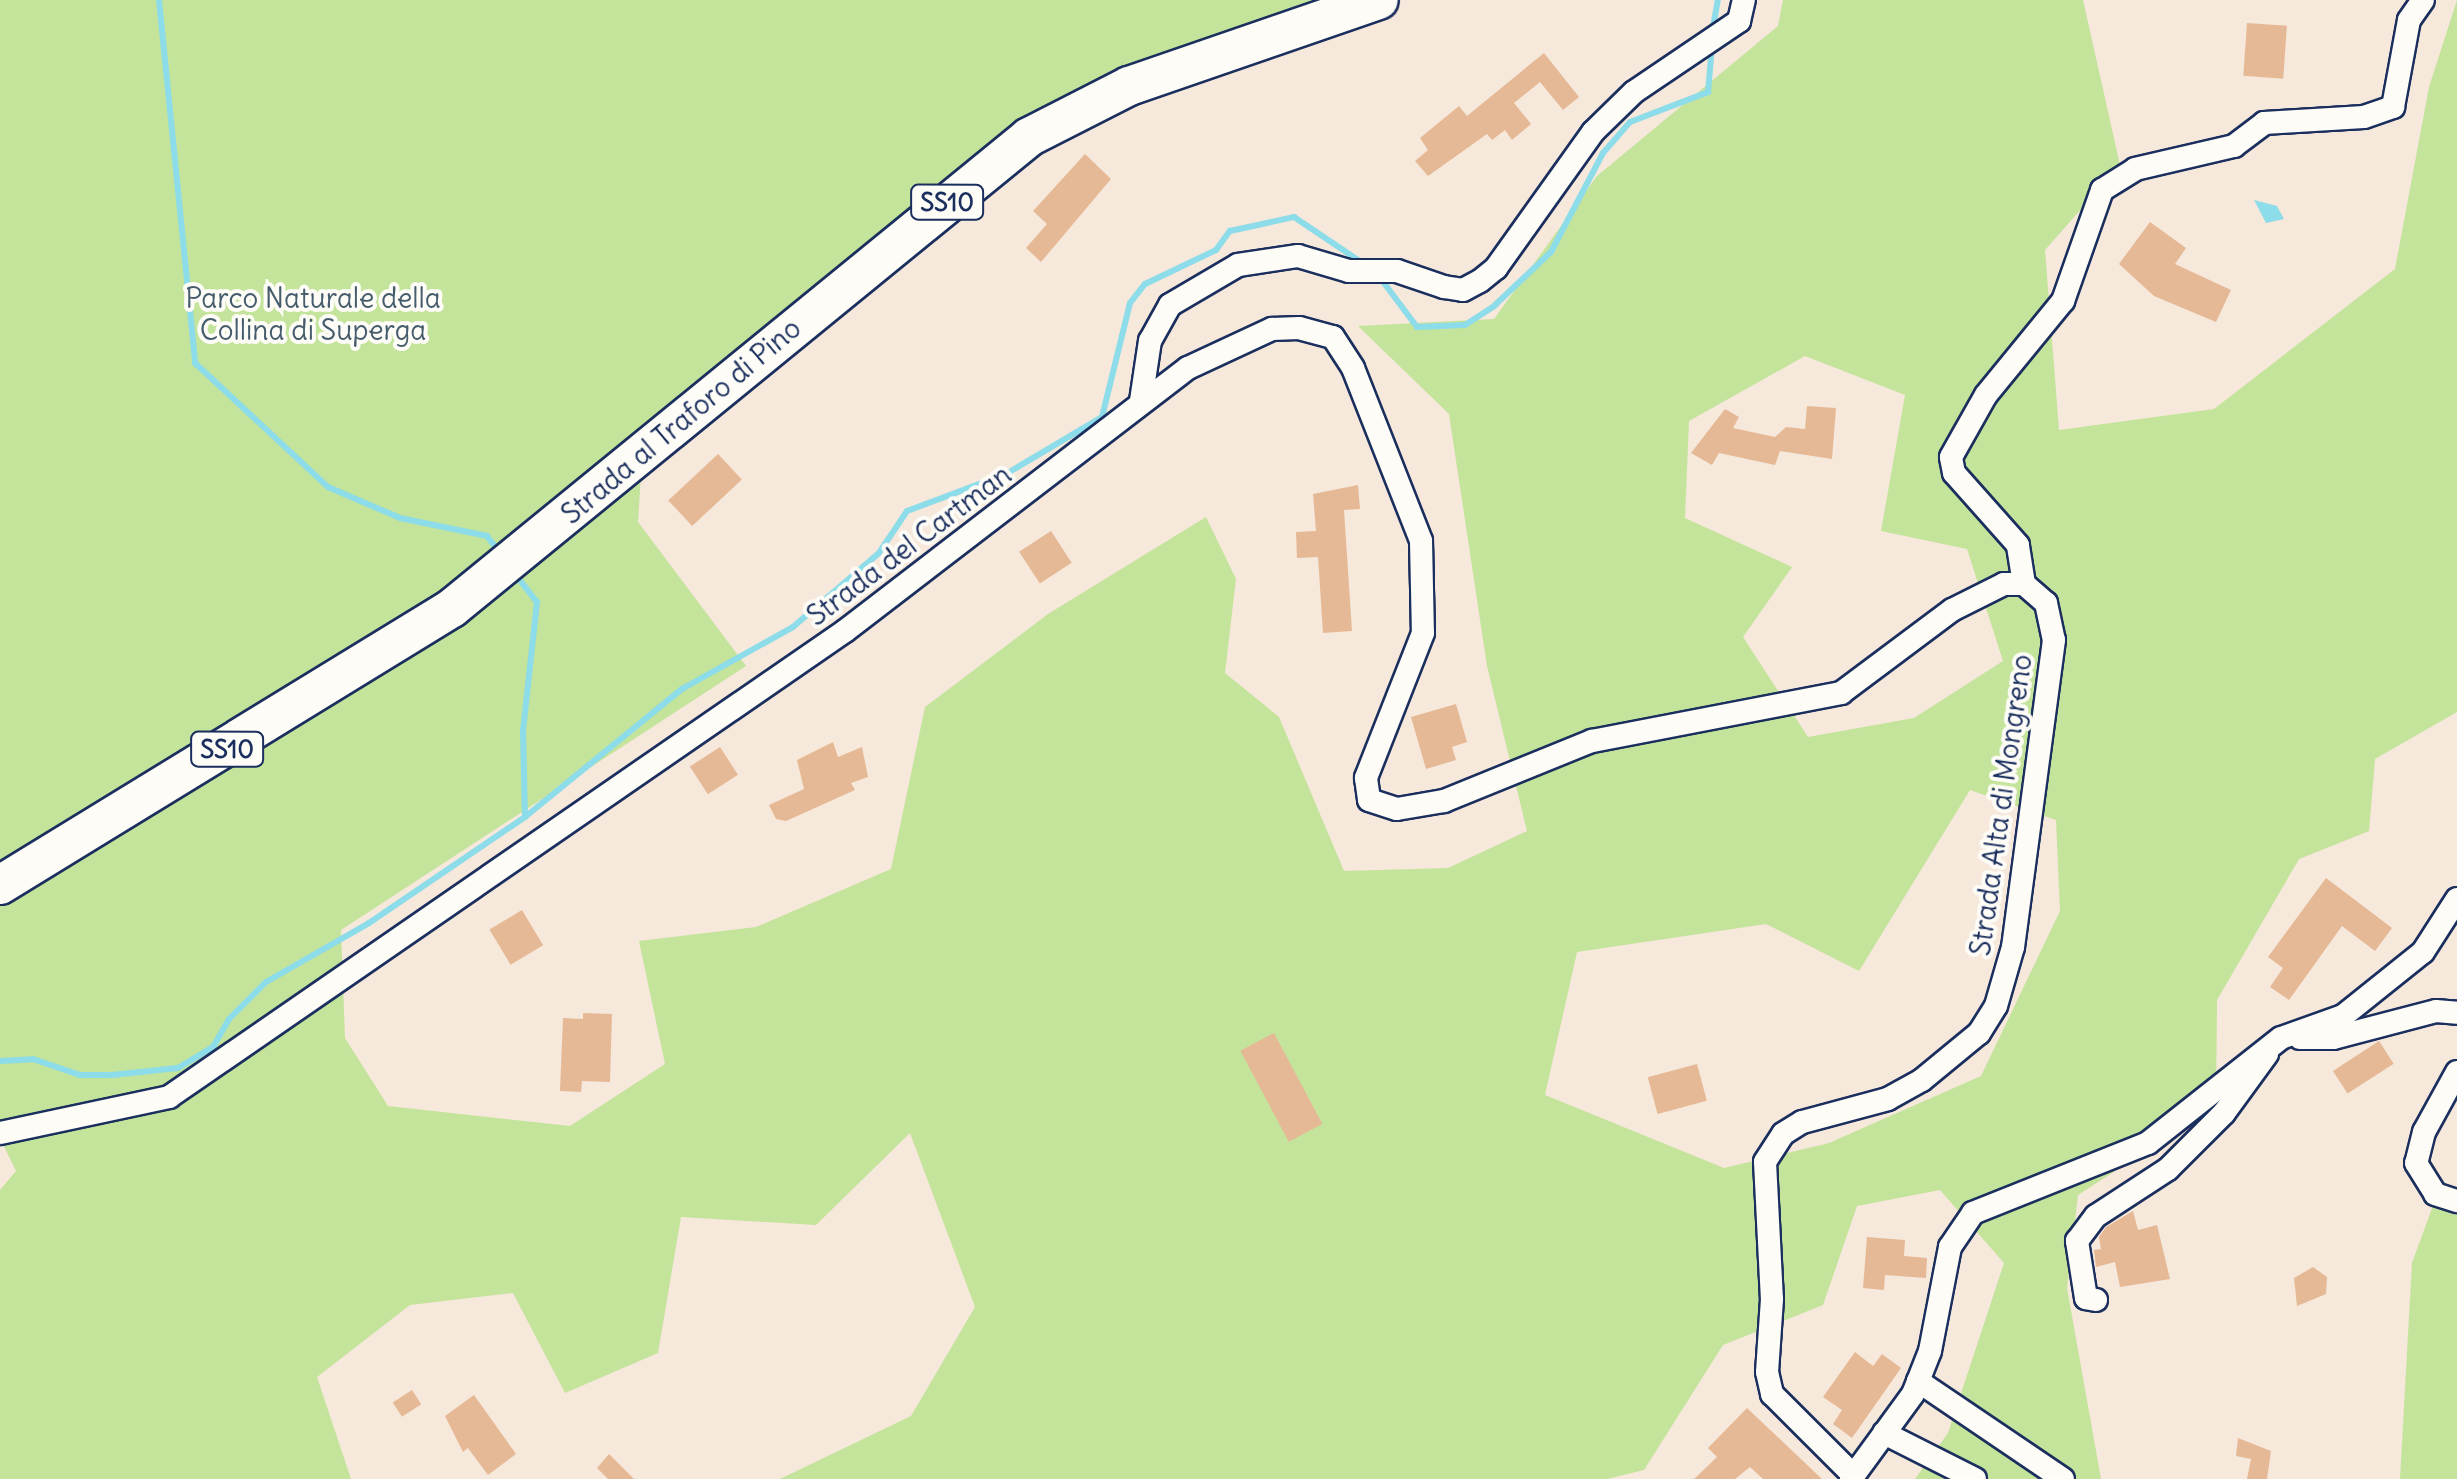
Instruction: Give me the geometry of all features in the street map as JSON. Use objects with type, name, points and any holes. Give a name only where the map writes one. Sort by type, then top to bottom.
[{"type":"main road","name":"Strada al Traforo di Pino","points":[[0,885],[452,608],[1029,137],[1147,79],[1379,0]]},
{"type":"street","points":[[1141,401],[1150,341],[1170,304],[1198,283],[1238,265],[1298,256],[1348,270],[1397,272],[1463,290],[1480,281],[1496,268],[1592,132],[1634,92],[1739,21],[1744,0]]},
{"type":"street","name":"Strada Alta di Mongreno","points":[[1852,1477],[1772,1394],[1767,1372],[1772,1299],[1765,1162],[1783,1134],[1802,1122],[1888,1099],[1922,1080],[1967,1044],[1996,1006],[2014,948],[2054,640],[2046,604],[2024,584],[2018,545],[1954,473],[1951,457],[1986,395],[2063,301],[2102,190],[2135,169],[2234,146],[2264,123],[2364,117],[2392,107],[2410,20],[2423,0]]},
{"type":"street","points":[[1141,401],[1217,352],[1272,329],[1332,337],[1353,368],[1421,541],[1423,633],[1366,778],[1369,800],[1396,809],[1444,801],[1592,741],[1841,693],[1952,610],[1992,588],[2024,584]]},
{"type":"street","name":"Strada del Cartman","points":[[0,1133],[169,1097],[256,1042],[845,631],[1141,401]]},
{"type":"street","points":[[1852,1477],[1918,1381],[1950,1246],[1973,1213],[2013,1202],[2079,1165],[2148,1144],[2280,1047],[2344,1016],[2423,952],[2457,899]]},
{"type":"street","points":[[2096,1300],[2086,1298],[2077,1241],[2096,1216],[2168,1169],[2224,1113],[2280,1047],[2333,1038],[2436,1010],[2457,1013]]},
{"type":"street","points":[[2457,1072],[2424,1132],[2416,1163],[2436,1194],[2457,1201]]},
{"type":"street","points":[[1918,1381],[2063,1479]]},
{"type":"street","points":[[1884,1433],[1975,1479]]},
{"type":"green space","name":"Parco Naturale della Collina di Superga","points":[[0,0],[1331,0],[1025,122],[643,442],[638,522],[746,666],[341,930],[345,1038],[388,1106],[570,1126],[665,1064],[639,941],[756,927],[891,869],[925,707],[1048,614],[1206,517],[1236,579],[1225,673],[1279,717],[1344,871],[1448,868],[1527,831],[1487,666],[1449,414],[1358,326],[1494,319],[1597,176],[1778,26],[1783,0],[2083,0],[2120,165],[2045,250],[2059,430],[2214,409],[2395,269],[2429,87],[2457,0],[2457,712],[2375,759],[2369,831],[2299,859],[2217,1000],[2216,1106],[2078,1195],[2067,1288],[2101,1479],[1915,1479],[1948,1433],[2004,1263],[1940,1190],[1857,1206],[1823,1305],[1723,1345],[1644,1470],[1607,1479],[780,1479],[911,1416],[975,1307],[910,1133],[816,1225],[681,1217],[658,1353],[565,1393],[513,1293],[410,1305],[317,1377],[351,1479],[0,1479],[0,1190],[16,1171],[0,1138]],"holes":[[[1805,356],[1905,395],[1881,531],[1967,549],[2003,661],[1914,718],[1808,737],[1743,637],[1792,567],[1685,518],[1689,421]],[[1970,790],[2056,820],[2060,911],[1981,1076],[1829,1143],[1724,1168],[1545,1095],[1577,952],[1766,924],[1859,971]]]},
{"type":"green space","points":[[2435,1200],[2457,1208],[2457,1479],[2400,1479],[2412,1263]]},
{"type":"water","points":[[2254,200],[2277,206],[2284,219],[2266,223]]},
{"type":"building","points":[[2247,23],[2287,26],[2283,79],[2243,76]]},
{"type":"building","points":[[1544,53],[1579,97],[1563,110],[1540,82],[1514,103],[1531,124],[1512,140],[1505,130],[1492,140],[1487,134],[1428,176],[1415,161],[1428,150],[1420,138],[1459,106],[1467,116]]},
{"type":"building","points":[[1085,154],[1111,179],[1041,262],[1026,248],[1047,224],[1033,211]]},
{"type":"building","points":[[2150,222],[2186,248],[2175,264],[2231,290],[2216,322],[2154,296],[2119,264]]},
{"type":"building","points":[[1807,406],[1836,408],[1832,459],[1780,451],[1775,465],[1719,453],[1712,465],[1691,453],[1725,409],[1739,417],[1733,428],[1775,437],[1786,427],[1805,429]]},
{"type":"building","points":[[718,454],[742,480],[692,526],[668,500]]},
{"type":"building","points":[[1358,485],[1360,509],[1344,510],[1352,631],[1323,633],[1318,557],[1297,558],[1296,532],[1316,531],[1313,494]]},
{"type":"building","points":[[1051,531],[1072,563],[1040,584],[1019,552]]},
{"type":"building","points":[[1456,704],[1467,742],[1452,747],[1456,760],[1426,769],[1411,717]]},
{"type":"building","points":[[833,742],[838,757],[862,747],[868,777],[851,783],[855,790],[786,821],[776,819],[769,805],[804,789],[797,760]]},
{"type":"building","points":[[720,747],[738,775],[708,794],[690,767]]},
{"type":"building","points":[[2326,878],[2392,928],[2375,951],[2342,926],[2289,1000],[2270,987],[2283,968],[2268,957]]},
{"type":"building","points":[[522,910],[543,945],[511,965],[489,930]]},
{"type":"building","points":[[583,1013],[612,1014],[610,1082],[582,1081],[581,1092],[560,1091],[563,1018],[583,1019]]},
{"type":"building","points":[[1274,1033],[1322,1124],[1289,1142],[1240,1051]]},
{"type":"building","points":[[2379,1041],[2394,1064],[2348,1094],[2333,1071]]},
{"type":"building","points":[[1697,1064],[1707,1101],[1658,1114],[1648,1077]]},
{"type":"building","points":[[2133,1211],[2138,1230],[2157,1225],[2170,1279],[2120,1287],[2115,1262],[2096,1267],[2094,1250],[2101,1249],[2099,1237],[2106,1227]]},
{"type":"building","points":[[1867,1237],[1905,1240],[1904,1256],[1927,1258],[1926,1278],[1885,1275],[1884,1290],[1863,1288]]},
{"type":"building","points":[[2313,1267],[2327,1277],[2326,1294],[2297,1306],[2294,1278]]},
{"type":"building","points":[[1855,1352],[1873,1366],[1882,1354],[1901,1368],[1852,1438],[1833,1424],[1842,1410],[1823,1397]]},
{"type":"building","points":[[412,1390],[421,1404],[402,1417],[393,1403]]},
{"type":"building","points":[[474,1395],[516,1454],[488,1475],[468,1448],[463,1452],[445,1416]]},
{"type":"building","points":[[1747,1408],[1822,1479],[1763,1479],[1750,1467],[1735,1479],[1694,1479],[1717,1457],[1708,1448]]},
{"type":"building","points":[[2238,1438],[2271,1451],[2267,1479],[2247,1479],[2251,1459],[2236,1456]]},
{"type":"building","points":[[609,1454],[634,1479],[608,1479],[597,1468]]},
{"type":"waterway","points":[[159,0],[195,363],[328,487],[400,518],[487,536],[499,552]]},
{"type":"waterway","points":[[1712,33],[1718,0]]},
{"type":"waterway","points":[[1381,279],[1417,327],[1465,325],[1494,306],[1551,252],[1603,153],[1630,122],[1708,92],[1712,46]]},
{"type":"waterway","points":[[0,1061],[33,1059],[80,1075],[112,1075],[178,1068],[213,1047],[229,1019],[266,982],[369,923],[525,817],[682,689],[793,627],[879,553],[907,511],[1006,474],[1102,417],[1130,303],[1145,284],[1216,250],[1230,231],[1294,217],[1364,264]]},
{"type":"waterway","points":[[515,574],[537,602],[523,730],[525,817]]}]
